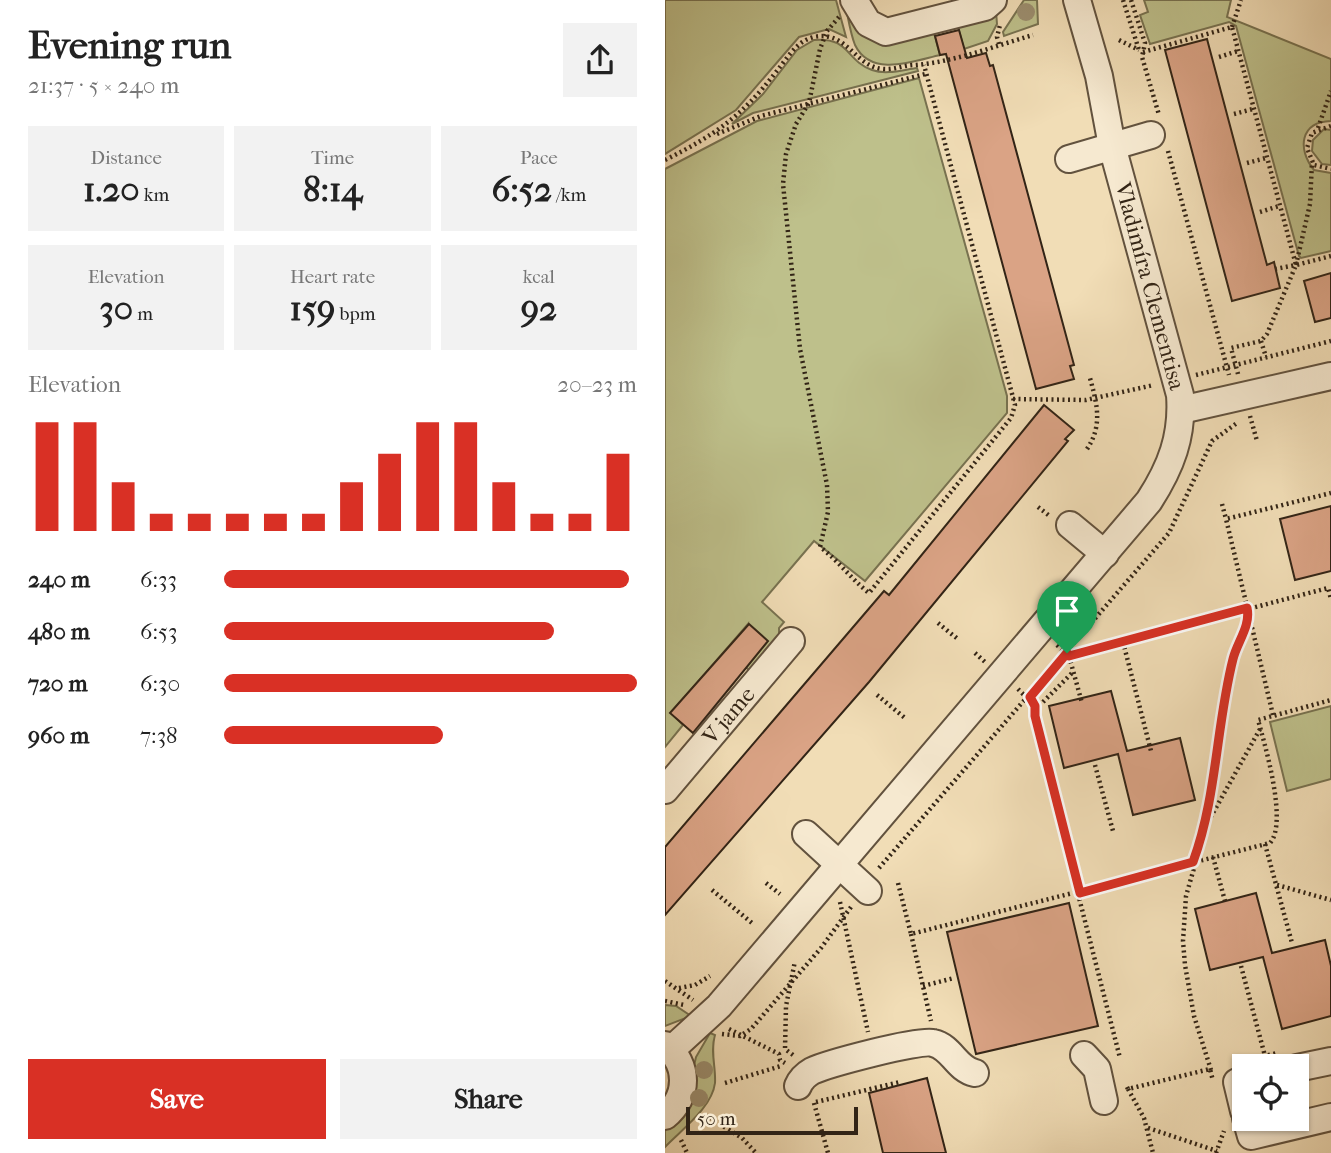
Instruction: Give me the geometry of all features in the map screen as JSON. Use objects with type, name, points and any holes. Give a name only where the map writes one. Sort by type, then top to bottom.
[{"type":"street","points":[[849,6],[868,23],[886,33],[985,7],[993,0]]},
{"type":"street","name":"Vladimíra Clementisa","points":[[668,1048],[711,1016],[1105,554],[1163,481],[1177,447],[1181,410],[1176,380],[1112,146],[1099,76],[1077,0]]},
{"type":"street","points":[[1069,159],[1159,132]]},
{"type":"street","points":[[1181,410],[1331,376]]},
{"type":"street","points":[[1070,525],[1105,554]]},
{"type":"street","name":"V jame","points":[[665,790],[791,641]]},
{"type":"street","points":[[806,834],[841,863],[865,889]]},
{"type":"street","points":[[800,1075],[923,1042],[943,1047],[964,1071],[975,1073]]},
{"type":"street","points":[[665,1116],[678,1102],[683,1087],[683,1071],[668,1048]]},
{"type":"street","points":[[1084,1055],[1116,1095]]},
{"type":"street","points":[[1309,1060],[1331,1060]]},
{"type":"street","points":[[1309,1120],[1331,1117]]},
{"type":"path","points":[[1119,40],[1139,50],[1123,0]]},
{"type":"path","points":[[1132,0],[1145,43],[1143,52],[1159,132],[1227,367],[1242,398],[1257,441]]},
{"type":"path","points":[[1241,0],[1232,27],[1296,265]]},
{"type":"path","points":[[849,6],[825,36],[815,68],[809,103],[796,124],[786,154],[783,204],[800,349],[827,485],[828,512],[820,547],[840,562],[846,575],[869,593],[1014,412],[1013,399],[923,65]]},
{"type":"path","points":[[1143,52],[1232,27]]},
{"type":"path","points":[[713,136],[761,92],[799,44],[825,36],[845,43],[873,67],[890,69],[923,65],[1033,35]]},
{"type":"path","points":[[1219,57],[1238,51]]},
{"type":"path","points":[[665,160],[753,118],[925,74]]},
{"type":"path","points":[[1318,129],[1331,91]]},
{"type":"path","points":[[1234,114],[1254,109]]},
{"type":"path","points":[[1266,357],[1261,341],[1296,265],[1310,204],[1312,162],[1307,148],[1312,133],[1331,126]]},
{"type":"path","points":[[1247,163],[1267,158]]},
{"type":"path","points":[[1312,162],[1321,168],[1331,169]]},
{"type":"path","points":[[1260,212],[1280,206]]},
{"type":"path","points":[[1275,269],[1331,256]]},
{"type":"path","points":[[740,1037],[751,1029],[789,986],[865,889],[1169,533],[1212,441],[1239,422],[1242,398],[1231,348],[1261,341]]},
{"type":"path","points":[[1192,376],[1331,341]]},
{"type":"path","points":[[1087,449],[1097,425],[1096,399],[1090,378]]},
{"type":"path","points":[[1013,399],[1096,399],[1165,383]]},
{"type":"path","points":[[1226,519],[1331,494]]},
{"type":"path","points":[[1222,504],[1273,715]]},
{"type":"path","points":[[1068,654],[1328,588],[1331,599]]},
{"type":"path","points":[[1205,830],[1233,660],[1249,619]]},
{"type":"path","points":[[938,624],[959,640]]},
{"type":"path","points":[[1123,642],[1151,751]]},
{"type":"path","points":[[1055,644],[1068,654],[1082,703]]},
{"type":"path","points":[[1035,706],[1043,702],[1073,672]]},
{"type":"path","points":[[1017,688],[1030,697],[1035,706],[1035,716],[1121,1063]]},
{"type":"path","points":[[877,695],[905,718]]},
{"type":"path","points":[[911,934],[1265,844],[1275,838],[1276,793],[1258,720],[1331,701]]},
{"type":"path","points":[[1216,1092],[1194,1016],[1183,941],[1186,896],[1193,862],[1205,830],[1260,728]]},
{"type":"path","points":[[1095,765],[1113,831]]},
{"type":"path","points":[[1265,844],[1293,943]]},
{"type":"path","points":[[1213,858],[1225,901]]},
{"type":"path","points":[[766,883],[780,894]]},
{"type":"path","points":[[898,883],[934,1043]]},
{"type":"path","points":[[1276,885],[1331,900]]},
{"type":"path","points":[[712,890],[752,923]]},
{"type":"path","points":[[840,902],[867,1038]]},
{"type":"path","points":[[779,1054],[785,1049],[789,986],[795,961]]},
{"type":"path","points":[[1241,966],[1264,1054]]},
{"type":"path","points":[[675,986],[695,985],[710,976]]},
{"type":"path","points":[[675,986],[679,978]]},
{"type":"path","points":[[923,986],[954,978]]},
{"type":"path","points":[[665,981],[699,1006]]},
{"type":"path","points":[[665,1001],[676,1001]]},
{"type":"path","points":[[728,1028],[740,1037],[779,1054]]},
{"type":"path","points":[[785,1049],[793,1055],[828,1153]]},
{"type":"path","points":[[779,1054],[780,1060],[800,1075]]},
{"type":"path","points":[[1116,1095],[1221,1067]]},
{"type":"path","points":[[725,1083],[800,1075],[900,1082]]},
{"type":"path","points":[[1116,1095],[1125,1076]]},
{"type":"path","points":[[1116,1095],[1147,1127],[1217,1152],[1240,1131]]},
{"type":"path","points":[[705,1115],[742,1138],[757,1153]]},
{"type":"path","points":[[1147,1127],[1153,1153]]},
{"type":"path","points":[[681,1140],[687,1153]]},
{"type":"green space","points":[[665,0],[836,0],[846,37],[829,29],[799,37],[736,110],[665,154]]},
{"type":"green space","points":[[1024,0],[1037,0],[1038,24],[1004,36],[1003,32]]},
{"type":"green space","points":[[1144,0],[1231,0],[1227,17],[1331,59],[1331,121],[1313,126],[1304,138],[1304,146],[1305,154],[1314,170],[1331,173],[1331,251],[1301,258],[1299,256],[1236,26],[1229,22],[1150,44],[1140,15],[1148,12]]},
{"type":"green space","points":[[996,11],[997,24],[988,41],[964,49],[958,27],[934,33],[940,55],[894,65],[871,61],[862,55],[855,45],[847,13],[853,22]]},
{"type":"green space","points":[[814,40],[834,42],[863,66],[872,70],[888,72],[917,68],[918,71],[753,113],[732,124],[763,94],[797,50]]},
{"type":"green space","points":[[919,78],[1007,396],[1007,413],[865,581],[814,541],[762,602],[784,622],[779,628],[779,641],[752,672],[745,667],[748,624],[671,713],[683,725],[665,747],[665,169],[757,121]]},
{"type":"green space","points":[[1324,129],[1331,130],[1331,165],[1322,164],[1312,151],[1313,140]]},
{"type":"green space","points":[[1331,706],[1331,779],[1287,791],[1270,722]]},
{"type":"green space","points":[[665,1005],[676,1006],[691,1016],[665,1026]]},
{"type":"green space","points":[[710,1033],[715,1035],[713,1092],[702,1110],[665,1147],[665,1125]]},
{"type":"building","points":[[959,30],[967,58],[986,53],[990,66],[993,65],[1074,365],[1070,366],[1074,379],[1036,389],[946,54],[940,55],[935,36]]},
{"type":"building","points":[[1207,39],[1267,265],[1274,262],[1280,288],[1232,301],[1165,50]]},
{"type":"building","points":[[1331,273],[1331,318],[1315,322],[1304,281]]},
{"type":"building","points":[[1044,405],[1074,430],[1065,439],[1068,441],[869,682],[665,915],[665,847],[884,591],[889,595]]},
{"type":"building","points":[[1331,506],[1331,571],[1295,580],[1280,519]]},
{"type":"building","points":[[749,624],[768,641],[693,733],[670,713]]},
{"type":"building","points":[[1111,691],[1127,751],[1180,738],[1195,800],[1133,815],[1118,754],[1064,768],[1049,706]]},
{"type":"building","points":[[1256,893],[1272,953],[1325,940],[1331,966],[1331,1016],[1282,1029],[1263,957],[1210,970],[1195,909]]},
{"type":"building","points":[[1069,903],[1098,1026],[976,1054],[947,932]]},
{"type":"building","points":[[927,1078],[946,1153],[883,1153],[869,1093]]},
{"type":"route","points":[[1247,608],[1249,619],[1233,660],[1205,830],[1193,862],[1080,893],[1065,843],[1035,716],[1035,706],[1030,697],[1067,653],[1069,656],[1247,608]]}]
